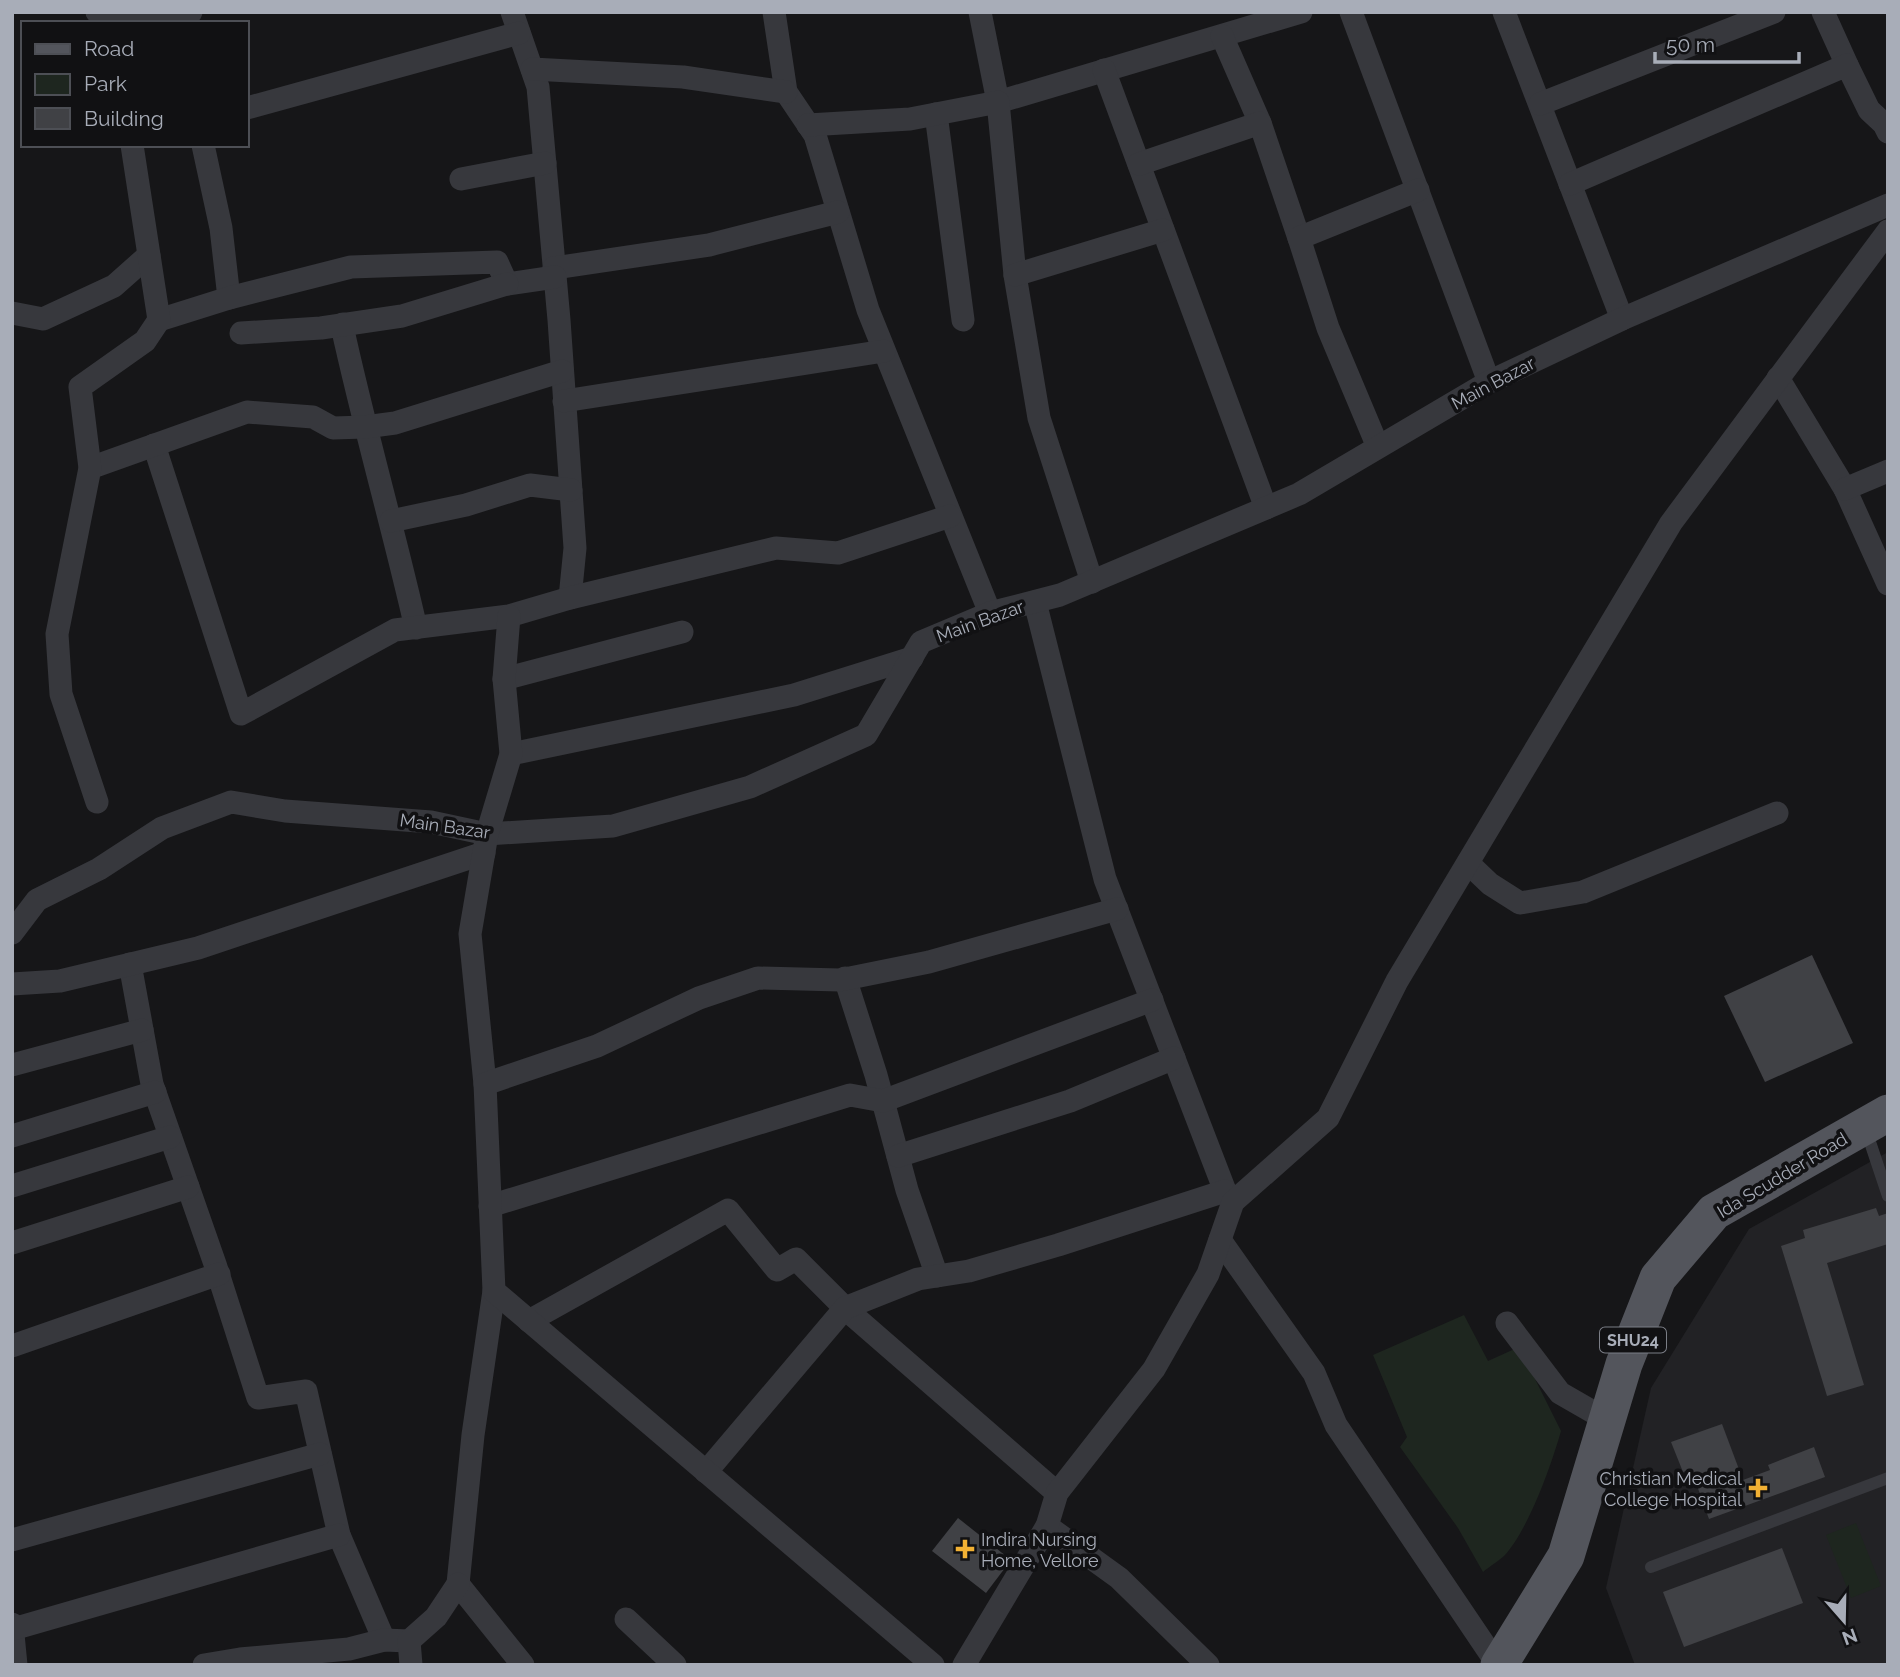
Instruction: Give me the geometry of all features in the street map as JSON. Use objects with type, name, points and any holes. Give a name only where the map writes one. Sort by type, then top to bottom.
[{"type":"main road","name":"Ida Scudder Road","points":[[1498,1665],[1566,1556],[1624,1364],[1658,1278],[1714,1212],[1876,1119]]},
{"type":"street","points":[[97,12],[146,21],[191,12]]},
{"type":"street","points":[[774,12],[786,92],[815,135],[868,310],[990,613]]},
{"type":"street","points":[[980,12],[998,102],[1015,275],[1039,418],[1092,582]]},
{"type":"street","points":[[808,125],[910,119],[998,102],[1301,12]]},
{"type":"street","points":[[1351,12],[1489,382]]},
{"type":"street","points":[[1504,12],[1622,319]]},
{"type":"street","points":[[1539,104],[1774,12]]},
{"type":"street","points":[[1823,12],[1869,110],[1884,124],[1888,132]]},
{"type":"street","points":[[248,108],[516,22],[538,87],[575,548],[570,598]]},
{"type":"street","points":[[1222,36],[1260,123],[1328,328],[1378,447]]},
{"type":"street","points":[[1570,184],[1847,65]]},
{"type":"street","points":[[532,69],[683,77],[786,92]]},
{"type":"street","points":[[1104,71],[1266,508]]},
{"type":"street","points":[[936,114],[963,320]]},
{"type":"street","points":[[1139,164],[1260,123]]},
{"type":"street","points":[[132,147],[159,320]]},
{"type":"street","points":[[203,147],[221,228],[229,298]]},
{"type":"street","points":[[461,179],[545,163]]},
{"type":"street","points":[[1299,238],[1418,190]]},
{"type":"street","name":"Main Bazar","points":[[12,933],[37,900],[99,869],[162,828],[231,802],[285,811],[431,822],[485,844],[613,825],[750,787],[866,735],[921,642],[990,613],[1060,595],[1299,494],[1489,382],[1622,319],[1888,205]]},
{"type":"street","points":[[241,333],[402,316],[507,284],[709,245],[838,212]]},
{"type":"street","points":[[1015,275],[1163,230]]},
{"type":"street","points":[[706,1472],[845,1308],[918,1279],[969,1271],[1229,1197],[1328,1118],[1397,981],[1671,523],[1888,231]]},
{"type":"street","points":[[12,313],[43,319],[114,286],[149,255]]},
{"type":"street","points":[[97,802],[61,694],[57,634],[90,468],[80,387],[145,341],[159,320],[229,298],[351,267],[497,262],[507,284]]},
{"type":"street","points":[[343,324],[365,427],[416,628]]},
{"type":"street","points":[[564,401],[884,351]]},
{"type":"street","points":[[90,468],[247,412],[313,417],[333,428],[365,427],[395,423],[562,372]]},
{"type":"street","points":[[1778,378],[1845,489],[1888,584]]},
{"type":"street","points":[[154,445],[241,714],[395,630],[509,616],[570,598],[776,548],[838,553],[950,516]]},
{"type":"street","points":[[1845,489],[1888,471]]},
{"type":"street","points":[[391,521],[466,505],[530,485],[571,490]]},
{"type":"street","points":[[964,1665],[1047,1526],[1057,1493],[1153,1369],[1208,1274],[1220,1240],[1229,1197],[1105,878],[1035,602]]},
{"type":"street","points":[[204,1665],[349,1648],[384,1640],[409,1641],[436,1617],[458,1584],[473,1435],[494,1291],[485,1084],[470,934],[485,844],[511,754],[505,679],[509,616]]},
{"type":"street","points":[[505,679],[682,632]]},
{"type":"street","points":[[511,754],[794,695],[912,658]]},
{"type":"street","points":[[1468,863],[1490,884],[1520,903],[1583,892],[1777,813]]},
{"type":"street","points":[[12,984],[61,981],[198,948],[485,844]]},
{"type":"street","points":[[485,1084],[597,1046],[699,998],[758,978],[845,978],[929,962],[1117,909]]},
{"type":"street","points":[[130,964],[155,1092],[219,1275],[258,1398],[306,1391],[339,1535],[384,1640]]},
{"type":"street","points":[[845,978],[907,1190],[937,1276]]},
{"type":"street","points":[[490,1206],[850,1095],[883,1101],[1152,1000]]},
{"type":"street","points":[[12,1065],[142,1030]]},
{"type":"street","points":[[898,1156],[1070,1101],[1174,1058]]},
{"type":"street","points":[[12,1136],[155,1092]]},
{"type":"street","points":[[12,1186],[170,1137]]},
{"type":"street","points":[[12,1243],[188,1187]]},
{"type":"street","points":[[529,1321],[728,1210],[778,1270],[796,1259],[845,1308],[1057,1493]]},
{"type":"street","points":[[1220,1240],[1314,1373],[1336,1425],[1498,1665]]},
{"type":"street","points":[[12,1346],[219,1275]]},
{"type":"street","points":[[494,1291],[933,1665]]},
{"type":"street","points":[[1507,1322],[1560,1393],[1607,1420]]},
{"type":"street","points":[[12,1540],[320,1454]]},
{"type":"street","points":[[1047,1526],[1119,1578],[1208,1665]]},
{"type":"street","points":[[16,1665],[13,1626],[339,1535]]},
{"type":"street","points":[[458,1584],[523,1665]]},
{"type":"street","points":[[626,1619],[675,1665]]},
{"type":"street","points":[[409,1641],[411,1665]]},
{"type":"lane","points":[[1876,1119],[1888,1196]]},
{"type":"lane","points":[[1651,1567],[1888,1478]]},
{"type":"shaded area","name":"Christian Medical College Hospital","points":[[1888,1152],[1888,1665],[1635,1665],[1606,1588],[1651,1388],[1749,1229]]},
{"type":"green space","points":[[1464,1315],[1488,1361],[1519,1347],[1561,1431],[1531,1513],[1505,1555],[1483,1572],[1458,1528],[1400,1447],[1407,1437],[1373,1355]]},
{"type":"green space","points":[[1856,1523],[1881,1586],[1851,1598],[1826,1535]]},
{"type":"building","points":[[1812,955],[1853,1043],[1765,1082],[1724,996]]},
{"type":"building","points":[[1876,1208],[1879,1216],[1888,1213],[1888,1244],[1827,1263],[1864,1385],[1827,1396],[1781,1246],[1805,1238],[1803,1230]]},
{"type":"building","points":[[1722,1424],[1743,1480],[1770,1470],[1768,1465],[1814,1447],[1825,1477],[1709,1519],[1691,1469],[1683,1472],[1671,1442]]},
{"type":"building","points":[[958,1518],[1011,1560],[986,1593],[932,1551]]},
{"type":"building","points":[[1782,1548],[1803,1603],[1684,1647],[1663,1592]]},
{"type":"place","name":"Christian Medical College Hospital","points":[[1758,1488]]},
{"type":"place","name":"Indira Nursing Home, Vellore","points":[[965,1549]]}]
